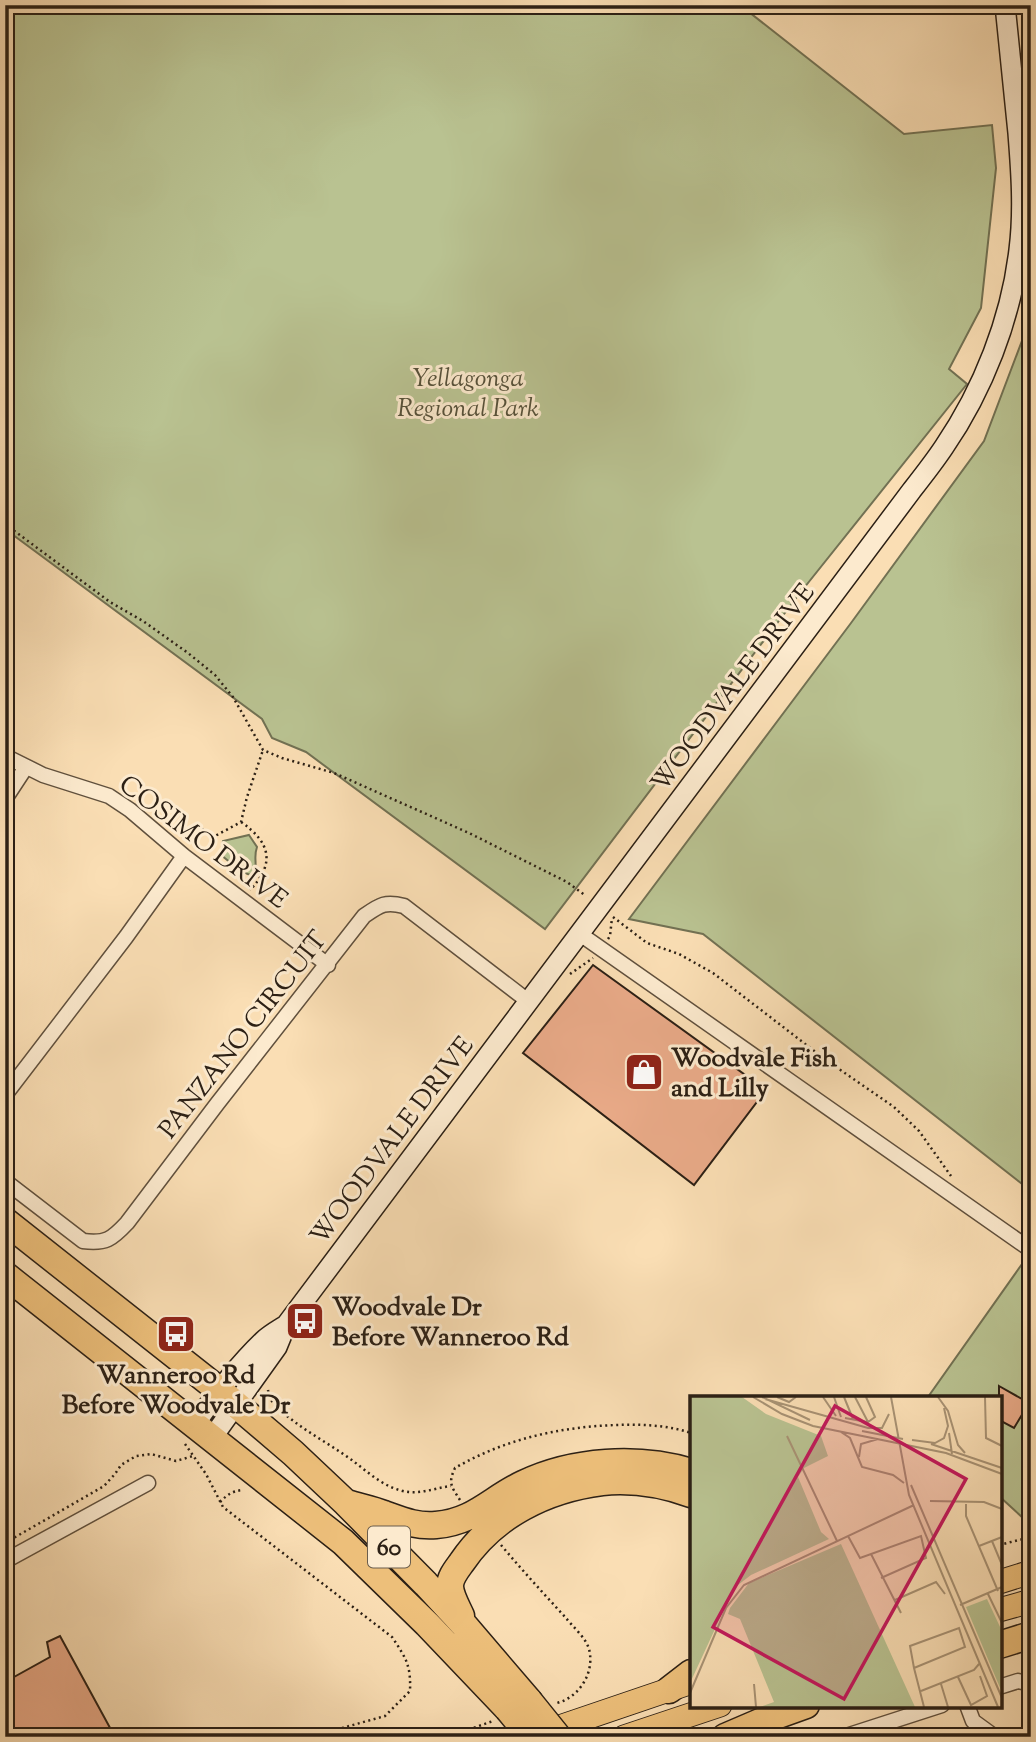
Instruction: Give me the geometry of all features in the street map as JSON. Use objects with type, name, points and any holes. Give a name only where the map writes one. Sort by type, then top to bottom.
[{"type":"highway","name":"60","points":[[5,1222],[227,1398],[293,1453],[346,1503],[464,1625],[521,1709],[530,1737]]},
{"type":"highway","name":"60","points":[[5,1275],[200,1439],[343,1542],[427,1624],[521,1709],[558,1737]]},
{"type":"highway","points":[[346,1503],[407,1523],[432,1525],[456,1522],[477,1513],[523,1484],[585,1466],[646,1462],[690,1472]]},
{"type":"highway","points":[[464,1625],[450,1588],[452,1578],[479,1541],[493,1527],[519,1509],[551,1493],[604,1482],[628,1481],[671,1487],[690,1494]]},
{"type":"highway","points":[[1001,1644],[1031,1635]]},
{"type":"highway","points":[[725,1737],[800,1707]]},
{"type":"main road","points":[[1001,1581],[1031,1572]]},
{"type":"main road","points":[[1001,1609],[1031,1601]]},
{"type":"main road","points":[[530,1737],[680,1686]]},
{"type":"main road","points":[[624,1737],[714,1707]]},
{"type":"street","name":"WOODVALE DRIVE","points":[[200,1439],[264,1339],[286,1325],[528,1001],[580,934],[606,912],[944,446],[975,394],[1004,321],[1020,248],[1020,156],[1005,5]]},
{"type":"street","name":"COSIMO DRIVE","points":[[5,756],[63,782],[109,796],[184,849],[328,965]]},
{"type":"street","points":[[5,799],[26,767]]},
{"type":"street","points":[[5,1095],[126,937],[184,849]]},
{"type":"street","name":"PANZANO CIRCUIT","points":[[5,1181],[83,1241],[95,1243],[115,1236],[364,916],[380,905],[393,903],[415,913],[528,1001]]},
{"type":"street","points":[[580,934],[1031,1250]]},
{"type":"street","points":[[5,1561],[148,1483]]},
{"type":"street","points":[[1001,1686],[1018,1681],[1031,1684]]},
{"type":"street","points":[[843,1737],[888,1730],[938,1707]]},
{"type":"street","points":[[968,1707],[973,1721],[995,1737]]},
{"type":"path","points":[[5,524],[215,675],[233,697],[263,750],[334,774],[469,833],[567,882],[647,943],[679,954],[713,973],[826,1060],[894,1107],[919,1131],[954,1180]]},
{"type":"path","points":[[184,849],[181,834],[192,828],[202,828],[215,836],[241,822],[263,750]]},
{"type":"path","points":[[241,822],[260,839],[265,847],[267,860],[260,880],[250,891]]},
{"type":"path","points":[[564,977],[592,960],[610,936],[606,912]]},
{"type":"path","points":[[266,1383],[269,1397],[276,1407],[385,1485],[405,1492],[425,1492],[451,1486]]},
{"type":"path","points":[[463,1503],[451,1486],[455,1468],[513,1441],[553,1431],[596,1426],[644,1424],[690,1433]]},
{"type":"path","points":[[5,1543],[104,1486],[121,1465],[135,1456],[151,1454],[176,1461],[200,1439]]},
{"type":"path","points":[[206,1474],[223,1507],[392,1637],[407,1660],[411,1676],[410,1691],[385,1716],[310,1737]]},
{"type":"path","points":[[1001,1544],[1031,1537]]},
{"type":"path","points":[[448,1737],[521,1709],[564,1702],[587,1678],[590,1665],[588,1647],[496,1540]]},
{"type":"green space","name":"Yellagonga Regional Park","points":[[5,5],[740,5],[904,134],[992,125],[996,168],[981,308],[949,369],[967,384],[800,593],[545,929],[306,752],[272,738],[262,719],[5,529]]},
{"type":"green space","points":[[1031,317],[1031,1520],[1023,1518],[1001,1498],[1001,1396],[929,1396],[1022,1264],[1026,1187],[703,934],[629,919],[984,441]]},
{"type":"green space","points":[[249,835],[257,847],[254,876],[240,870],[221,855],[223,841]]},
{"type":"building","name":"Woodvale Fish and Lilly","points":[[593,965],[766,1090],[694,1185],[523,1053]]},
{"type":"building","points":[[999,1386],[1029,1403],[1014,1428],[1001,1421]]},
{"type":"building","points":[[60,1636],[115,1737],[5,1737],[5,1682],[50,1657],[47,1642]]},
{"type":"place","name":"Woodvale Fish and Lilly","points":[[644,1072]]},
{"type":"place","name":"Woodvale Dr Before Wanneroo Rd","points":[[305,1321]]},
{"type":"place","name":"Wanneroo Rd Before Woodvale Dr","points":[[176,1334]]}]
